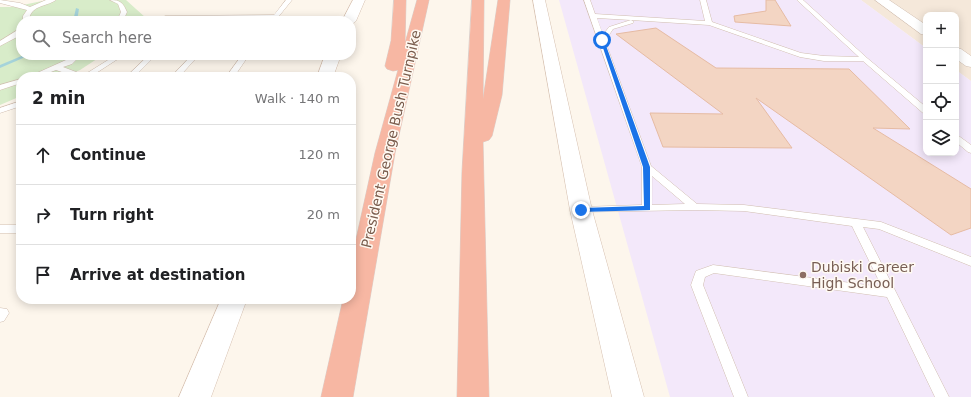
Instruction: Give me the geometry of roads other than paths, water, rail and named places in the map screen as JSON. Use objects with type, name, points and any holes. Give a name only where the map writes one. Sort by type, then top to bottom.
[{"type":"highway","points":[[385,153],[393,63],[398,41],[400,0]]},
{"type":"highway","name":"President George Bush Turnpike","points":[[356,300],[385,153],[423,0]]},
{"type":"highway","points":[[473,397],[472,172],[478,0]]},
{"type":"highway","points":[[472,172],[493,95],[504,0]]},
{"type":"highway","name":"President George Bush Turnpike","points":[[337,397],[355,304]]},
{"type":"main road","points":[[351,16],[359,0]]},
{"type":"main road","points":[[539,0],[581,210],[628,397]]},
{"type":"main road","points":[[326,72],[332,60]]},
{"type":"main road","points":[[195,397],[232,304]]},
{"type":"street","points":[[881,0],[923,29]]},
{"type":"lane","points":[[27,16],[30,9],[42,3],[53,0]]},
{"type":"lane","points":[[113,0],[120,3],[124,12],[122,16]]},
{"type":"lane","points":[[276,16],[289,0]]},
{"type":"lane","points":[[587,0],[646,167],[647,208]]},
{"type":"lane","points":[[703,0],[709,23]]},
{"type":"lane","points":[[800,0],[864,59],[923,108]]},
{"type":"lane","points":[[0,1],[20,5],[30,9]]},
{"type":"lane","points":[[593,16],[709,23],[802,55],[826,59],[864,59]]},
{"type":"lane","points":[[602,40],[611,28],[616,25],[652,20]]},
{"type":"lane","points":[[0,44],[16,35]]},
{"type":"lane","points":[[44,72],[71,60]]},
{"type":"lane","points":[[92,72],[113,60]]},
{"type":"lane","points":[[135,72],[148,60]]},
{"type":"lane","points":[[180,72],[191,60]]},
{"type":"lane","points":[[234,72],[242,60]]},
{"type":"lane","points":[[56,67],[70,72]]},
{"type":"lane","points":[[0,88],[16,83]]},
{"type":"lane","points":[[0,111],[16,105]]},
{"type":"lane","points":[[959,140],[971,150]]},
{"type":"lane","points":[[646,167],[695,207]]},
{"type":"lane","points":[[581,210],[695,207],[744,208],[881,226],[971,262]]},
{"type":"lane","points":[[856,223],[942,397]]},
{"type":"lane","points":[[2,230],[16,229]]},
{"type":"lane","points":[[741,397],[697,285],[700,274],[713,270],[891,293]]},
{"type":"lane","points":[[0,313],[3,313],[0,317]]},
{"type":"waterway","points":[[76,16],[77,9]]},
{"type":"waterway","points":[[0,67],[16,60]]},
{"type":"place","name":"Dubiski Career High School","points":[[803,275]]}]
